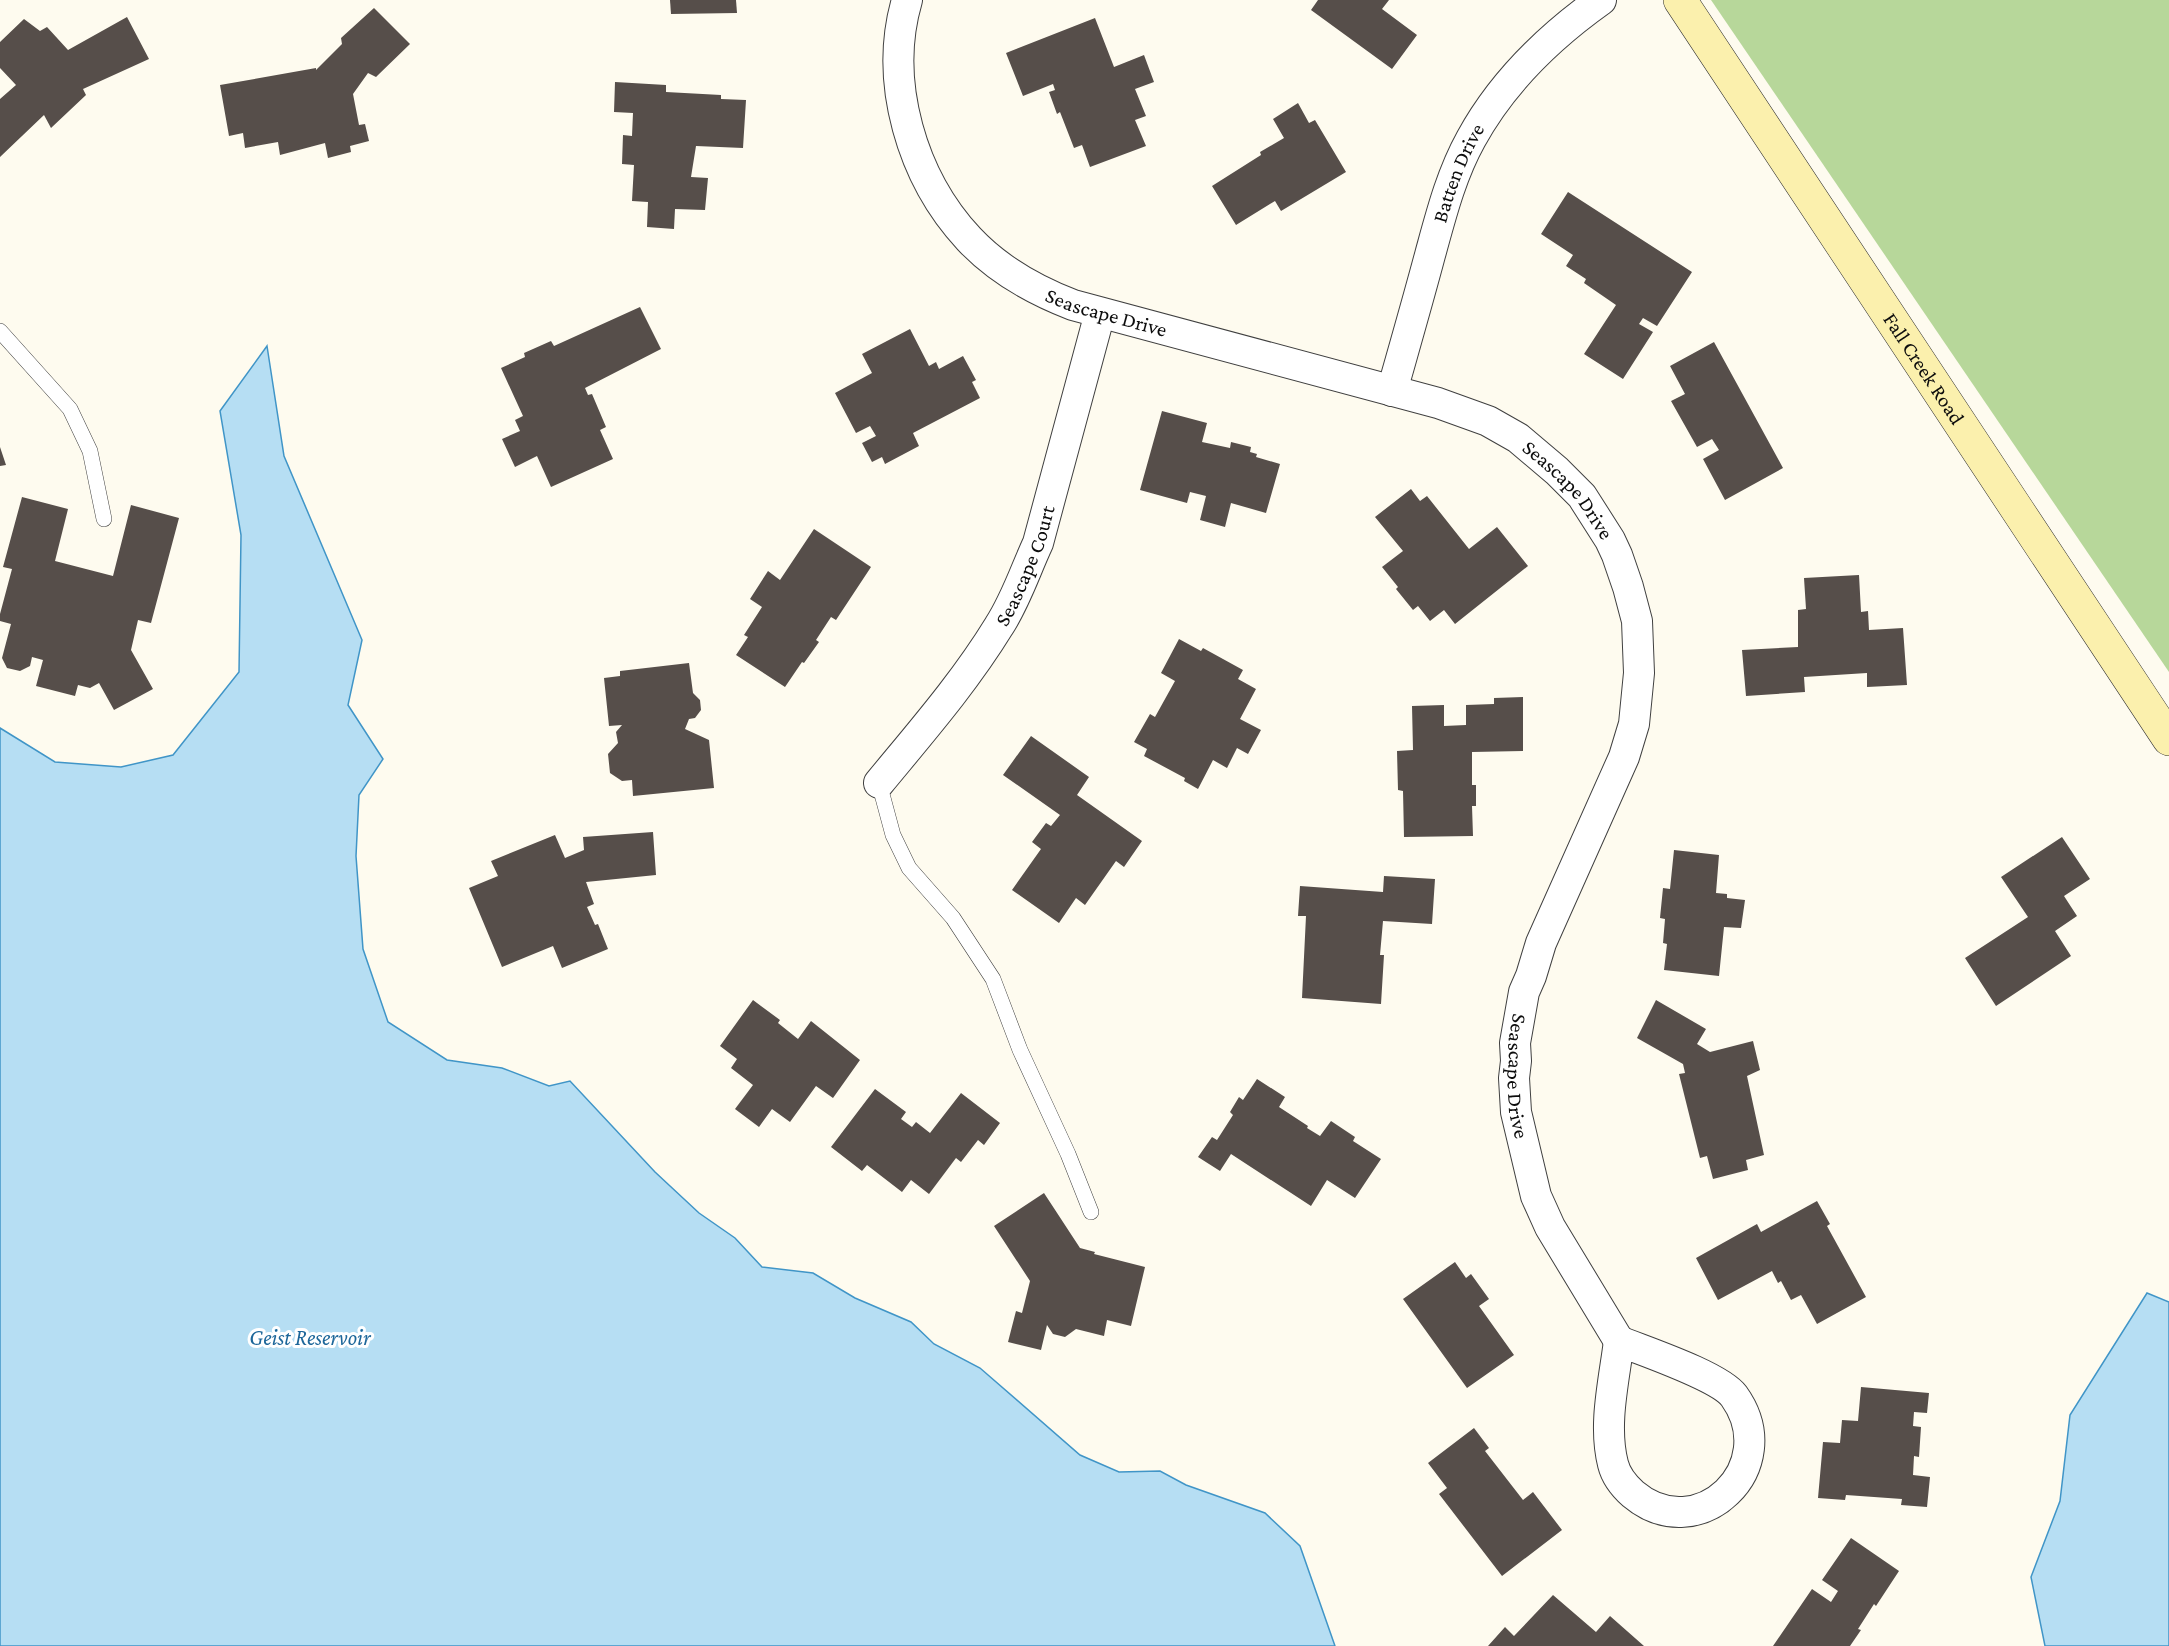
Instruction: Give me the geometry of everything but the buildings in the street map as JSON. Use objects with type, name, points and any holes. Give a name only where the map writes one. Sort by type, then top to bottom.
[{"type":"main road","name":"Fall Creek Road","points":[[1680,0],[2169,739]]},
{"type":"street","name":"Seascape Drive","points":[[907,0],[899,50],[902,102],[909,136],[938,199],[970,240],[1009,273],[1039,291],[1073,305],[1392,391],[1456,409],[1488,421],[1518,438],[1557,471],[1582,496],[1610,540],[1637,621],[1639,672],[1634,724],[1624,758],[1541,943],[1524,992],[1515,1043],[1514,1078],[1516,1112],[1536,1196],[1550,1227],[1619,1341]]},
{"type":"street","name":"Batten Drive","points":[[1392,391],[1449,187],[1472,138],[1523,66],[1574,19],[1601,0]]},
{"type":"street","name":"Seascape Court","points":[[879,783],[961,683],[1001,624],[1018,593],[1038,543],[1100,313]]},
{"type":"street","points":[[1619,1341],[1718,1382],[1734,1396],[1742,1408],[1750,1443],[1747,1464],[1731,1489],[1716,1502],[1690,1510],[1670,1510],[1657,1507],[1639,1499],[1625,1486],[1617,1474],[1608,1432],[1619,1341]]},
{"type":"lane","points":[[0,331],[70,409],[90,451],[104,519]]},
{"type":"lane","points":[[879,783],[893,835],[909,868],[953,918],[993,979],[1020,1050],[1068,1154],[1091,1212]]},
{"type":"green space","points":[[1711,0],[2169,0],[2169,672]]},
{"type":"water","name":"Geist Reservoir","points":[[267,346],[284,456],[362,640],[348,705],[383,759],[359,795],[356,856],[363,949],[388,1022],[447,1060],[502,1068],[549,1086],[570,1081],[655,1172],[699,1213],[735,1238],[762,1267],[813,1273],[855,1298],[911,1322],[934,1344],[980,1368],[1080,1455],[1119,1472],[1160,1471],[1186,1485],[1265,1513],[1300,1546],[1335,1646],[0,1646],[0,728],[55,762],[121,767],[173,755],[239,672],[241,535],[220,411]]},
{"type":"water","points":[[2147,1293],[2169,1302],[2169,1646],[2045,1646],[2031,1577],[2060,1501],[2070,1415]]}]
